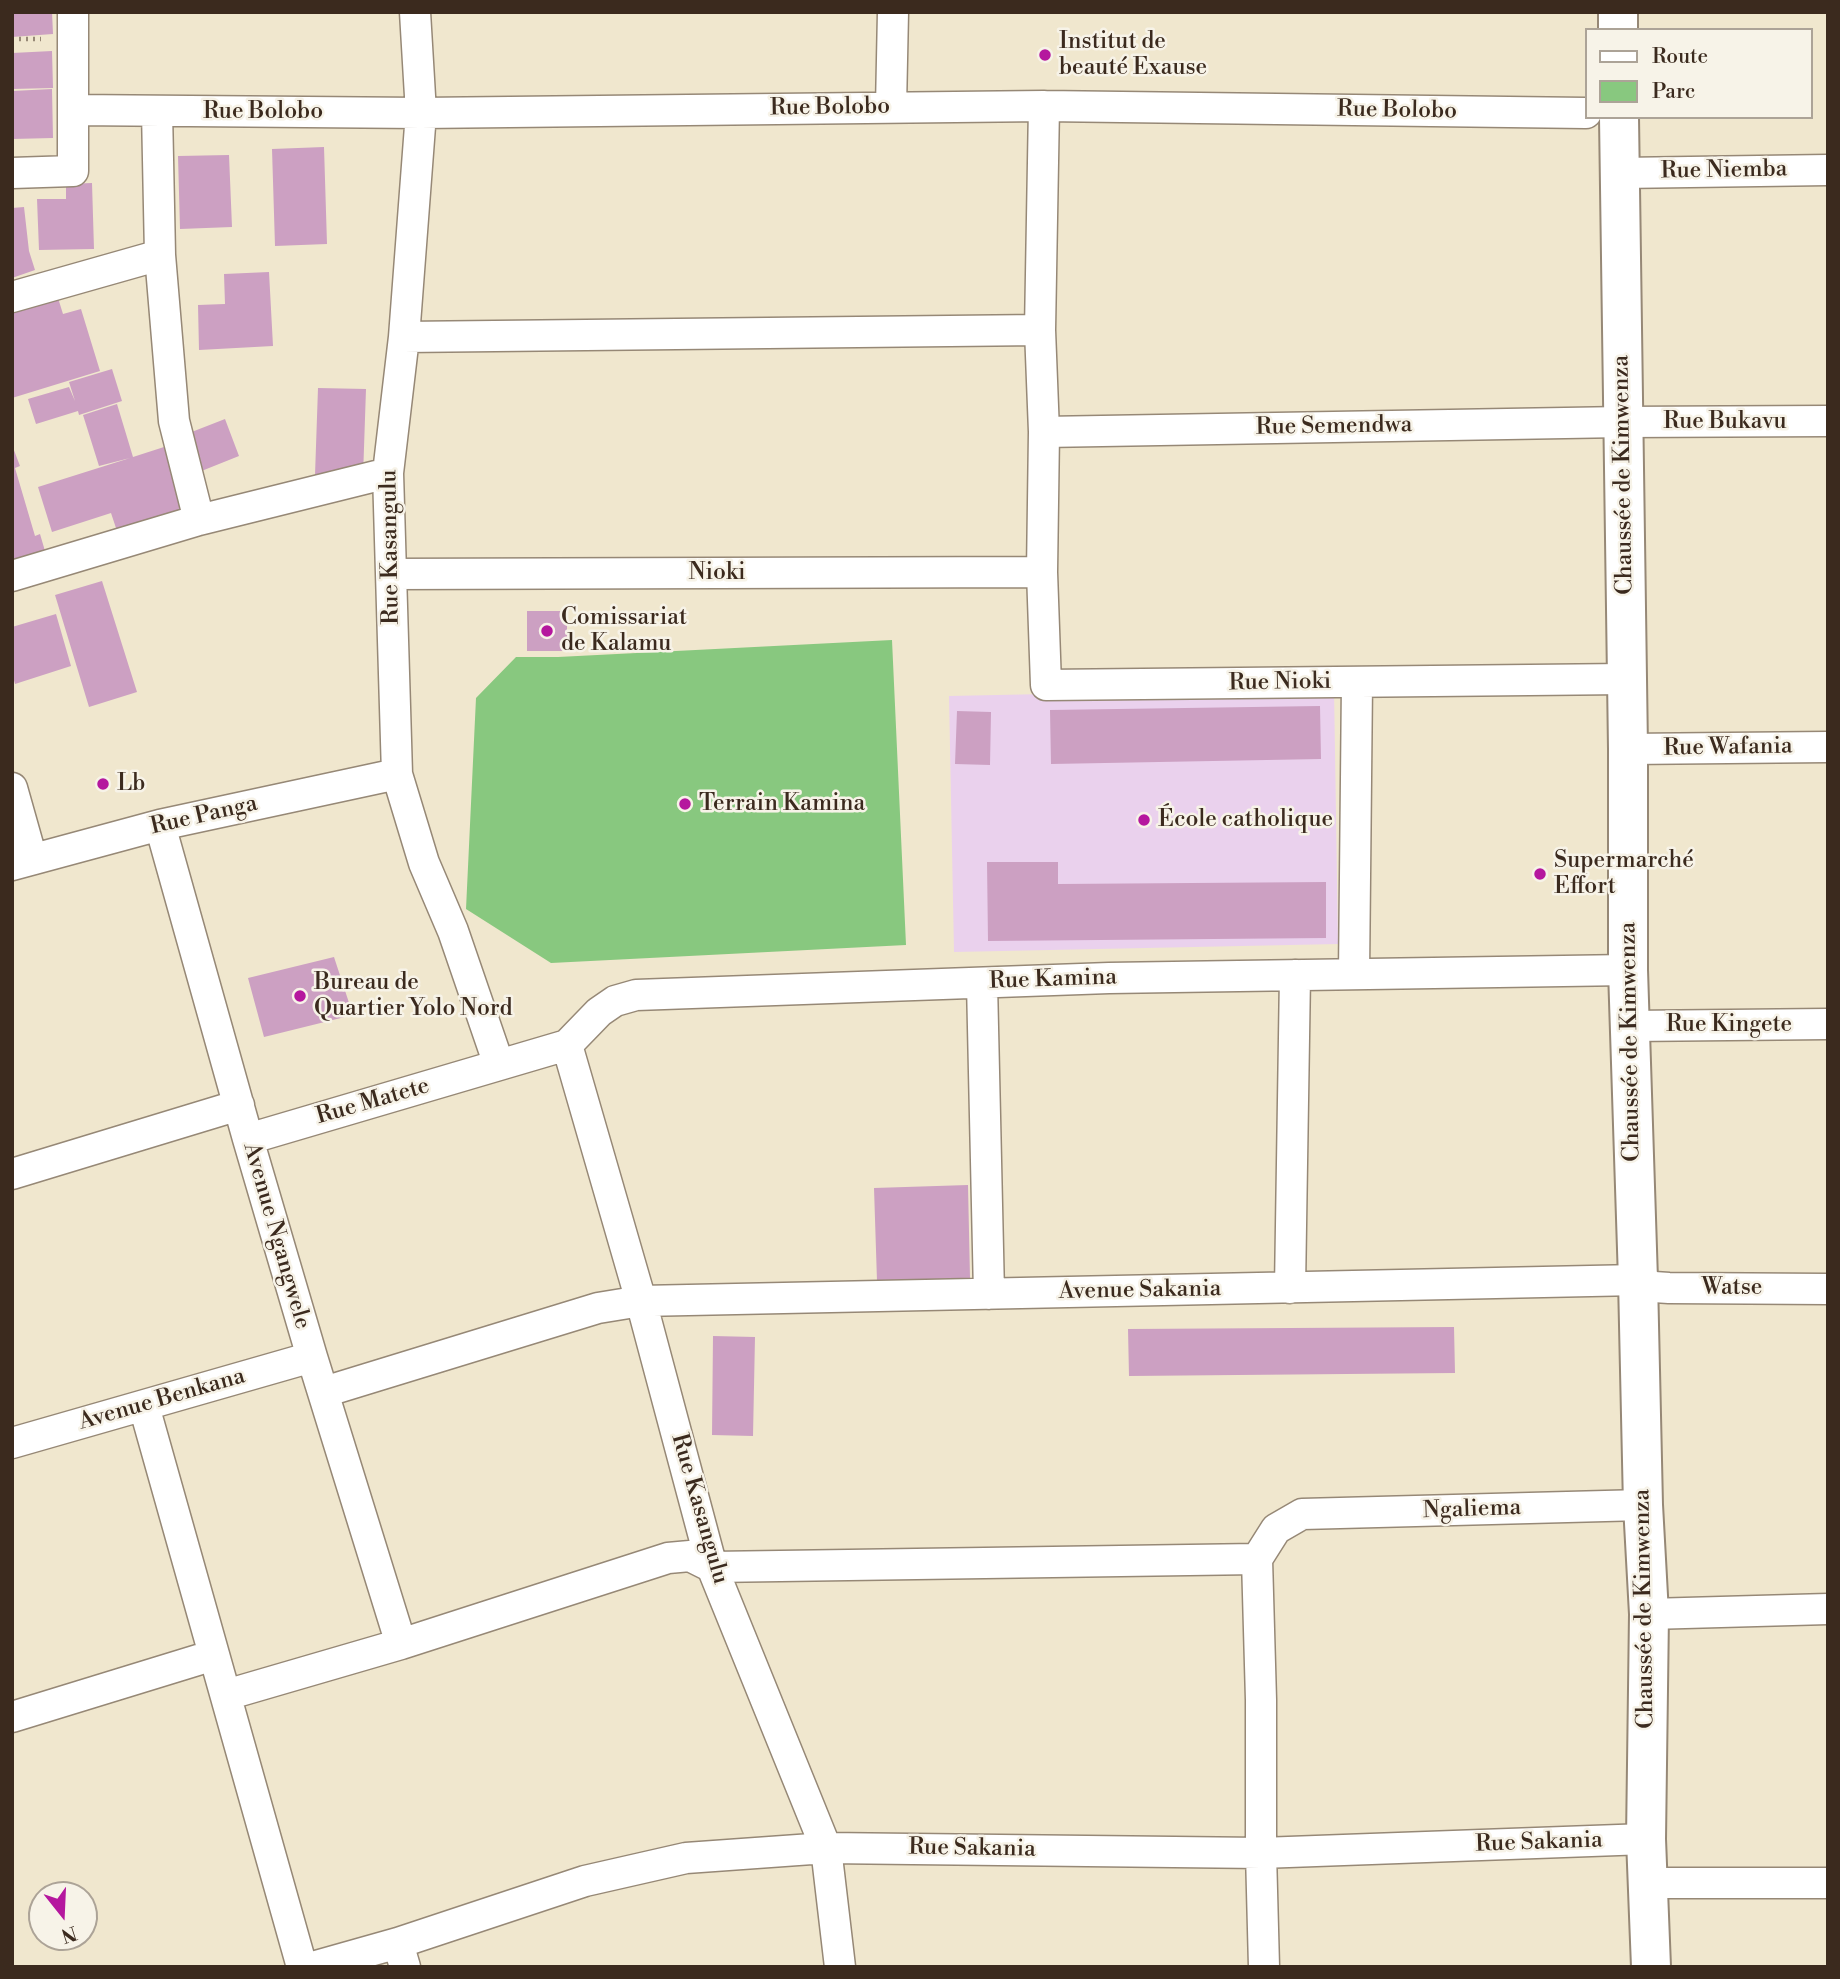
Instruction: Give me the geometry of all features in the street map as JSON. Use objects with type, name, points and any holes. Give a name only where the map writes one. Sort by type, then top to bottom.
[{"type":"street","points":[[12,173],[73,171],[73,12]]},
{"type":"street","name":"Rue Kasangulu","points":[[415,12],[421,113],[404,337],[388,473],[397,774],[425,863],[453,931],[499,1065]]},
{"type":"street","points":[[891,107],[893,12]]},
{"type":"street","points":[[1042,572],[1044,432],[1040,330],[1044,106]]},
{"type":"street","name":"Rue Bolobo","points":[[74,110],[421,113],[1044,106],[1584,113]]},
{"type":"street","points":[[157,111],[160,255],[174,421],[199,520]]},
{"type":"street","name":"Chaussée de Kimwenza","points":[[1619,119],[1628,749],[1628,970],[1643,1505],[1649,1614],[1646,1839],[1651,1967]]},
{"type":"street","name":"Rue Niemba","points":[[1621,173],[1828,170]]},
{"type":"street","points":[[12,297],[160,255]]},
{"type":"street","points":[[404,337],[1040,330]]},
{"type":"street","name":"Rue Bukavu","points":[[1623,422],[1828,421]]},
{"type":"street","name":"Rue Semendwa","points":[[1044,432],[1623,422]]},
{"type":"street","points":[[12,576],[199,520],[388,473]]},
{"type":"street","name":"Rue Nioki","points":[[1042,572],[1046,685],[1626,679]]},
{"type":"street","name":"Nioki","points":[[391,574],[1042,572]]},
{"type":"street","points":[[1354,974],[1357,682]]},
{"type":"street","name":"Rue Wafania","points":[[1628,749],[1828,747]]},
{"type":"street","name":"Rue Panga","points":[[22,862],[160,825],[397,774]]},
{"type":"street","points":[[12,788],[22,862]]},
{"type":"street","name":"Avenue Ngangwele","points":[[160,825],[312,1357],[401,1644]]},
{"type":"street","name":"Rue Kamina","points":[[499,1065],[567,1045],[599,1012],[615,1001],[636,995],[1109,978],[1628,970]]},
{"type":"street","points":[[1290,1288],[1295,975]]},
{"type":"street","points":[[982,983],[989,1294]]},
{"type":"street","name":"Rue Kingete","points":[[1630,1026],[1828,1024]]},
{"type":"street","name":"Rue Kasangulu","points":[[567,1045],[641,1301],[712,1567],[826,1848],[840,1967]]},
{"type":"street","name":"Rue Matete","points":[[248,1139],[499,1065]]},
{"type":"street","points":[[12,1174],[239,1105]]},
{"type":"street","name":"Avenue Sakania","points":[[324,1392],[598,1308],[641,1301],[1638,1280]]},
{"type":"street","name":"Watse","points":[[1638,1280],[1654,1287],[1669,1288],[1828,1289]]},
{"type":"street","name":"Avenue Benkana","points":[[12,1443],[312,1357]]},
{"type":"street","points":[[144,1406],[303,1967]]},
{"type":"street","name":"Ngaliema","points":[[1257,1559],[1276,1530],[1302,1514],[1643,1505]]},
{"type":"street","points":[[226,1695],[401,1644],[668,1558],[690,1556],[712,1567],[1257,1559],[1264,1967]]},
{"type":"street","points":[[1649,1614],[1828,1609]]},
{"type":"street","points":[[12,1717],[214,1655]]},
{"type":"street","name":"Rue Sakania","points":[[313,1967],[401,1955],[585,1881],[686,1858],[826,1848],[1261,1853],[1646,1839]]},
{"type":"street","points":[[1649,1883],[1828,1883]]},
{"type":"shaded area","name":"École catholique","points":[[1334,688],[1338,944],[954,952],[949,696]]},
{"type":"green space","name":"Terrain Kamina","points":[[892,640],[906,945],[551,963],[466,909],[476,698],[516,657]]},
{"type":"building","points":[[12,12],[52,12],[53,34],[12,37]]},
{"type":"building","points":[[52,51],[53,88],[12,89],[12,53]]},
{"type":"building","points":[[52,89],[53,138],[12,139],[12,91]]},
{"type":"building","points":[[324,147],[327,244],[275,246],[272,149]]},
{"type":"building","points":[[229,155],[232,227],[180,229],[178,156]]},
{"type":"building","points":[[92,183],[94,249],[39,250],[37,199],[66,199],[66,184]]},
{"type":"building","points":[[24,207],[29,251],[35,270],[12,278],[12,208]]},
{"type":"building","points":[[269,272],[273,346],[199,350],[198,305],[225,304],[224,274]]},
{"type":"building","points":[[58,298],[63,314],[81,309],[100,371],[12,398],[12,312]]},
{"type":"building","points":[[112,369],[122,401],[79,415],[78,411],[36,424],[28,399],[69,387],[75,401],[69,382]]},
{"type":"building","points":[[318,388],[366,389],[363,477],[315,475]]},
{"type":"building","points":[[117,404],[133,457],[164,447],[184,510],[117,531],[111,513],[52,532],[38,487],[130,458],[99,466],[83,415]]},
{"type":"building","points":[[225,419],[239,456],[199,472],[184,435]]},
{"type":"building","points":[[12,445],[20,466],[15,468],[35,536],[40,534],[45,551],[12,560]]},
{"type":"building","points":[[102,581],[137,692],[89,707],[55,595]]},
{"type":"building","name":"Comissariat de Kalamu","points":[[527,611],[567,611],[567,651],[527,651]]},
{"type":"building","points":[[56,614],[71,666],[15,684],[12,673],[12,627]]},
{"type":"building","points":[[1320,706],[1321,759],[1051,764],[1050,710]]},
{"type":"building","points":[[957,711],[991,712],[990,765],[955,764]]},
{"type":"building","points":[[987,862],[1058,862],[1058,884],[1326,882],[1326,938],[988,941]]},
{"type":"building","name":"Bureau de Quartier Yolo Nord","points":[[334,957],[353,1015],[264,1037],[248,978]]},
{"type":"building","points":[[968,1185],[970,1278],[877,1281],[874,1188]]},
{"type":"building","points":[[1454,1327],[1455,1373],[1129,1376],[1128,1329]]},
{"type":"building","points":[[713,1336],[755,1337],[753,1436],[712,1435]]},
{"type":"place","name":"Institut de beauté Exause","points":[[1045,55]]},
{"type":"place","name":"Comissariat de Kalamu","points":[[547,631]]},
{"type":"place","name":"Lb","points":[[103,784]]},
{"type":"place","name":"Terrain Kamina","points":[[685,804]]},
{"type":"place","name":"École catholique","points":[[1144,820]]},
{"type":"place","name":"Supermarché Effort","points":[[1540,874]]},
{"type":"place","name":"Bureau de Quartier Yolo Nord","points":[[300,996]]}]
